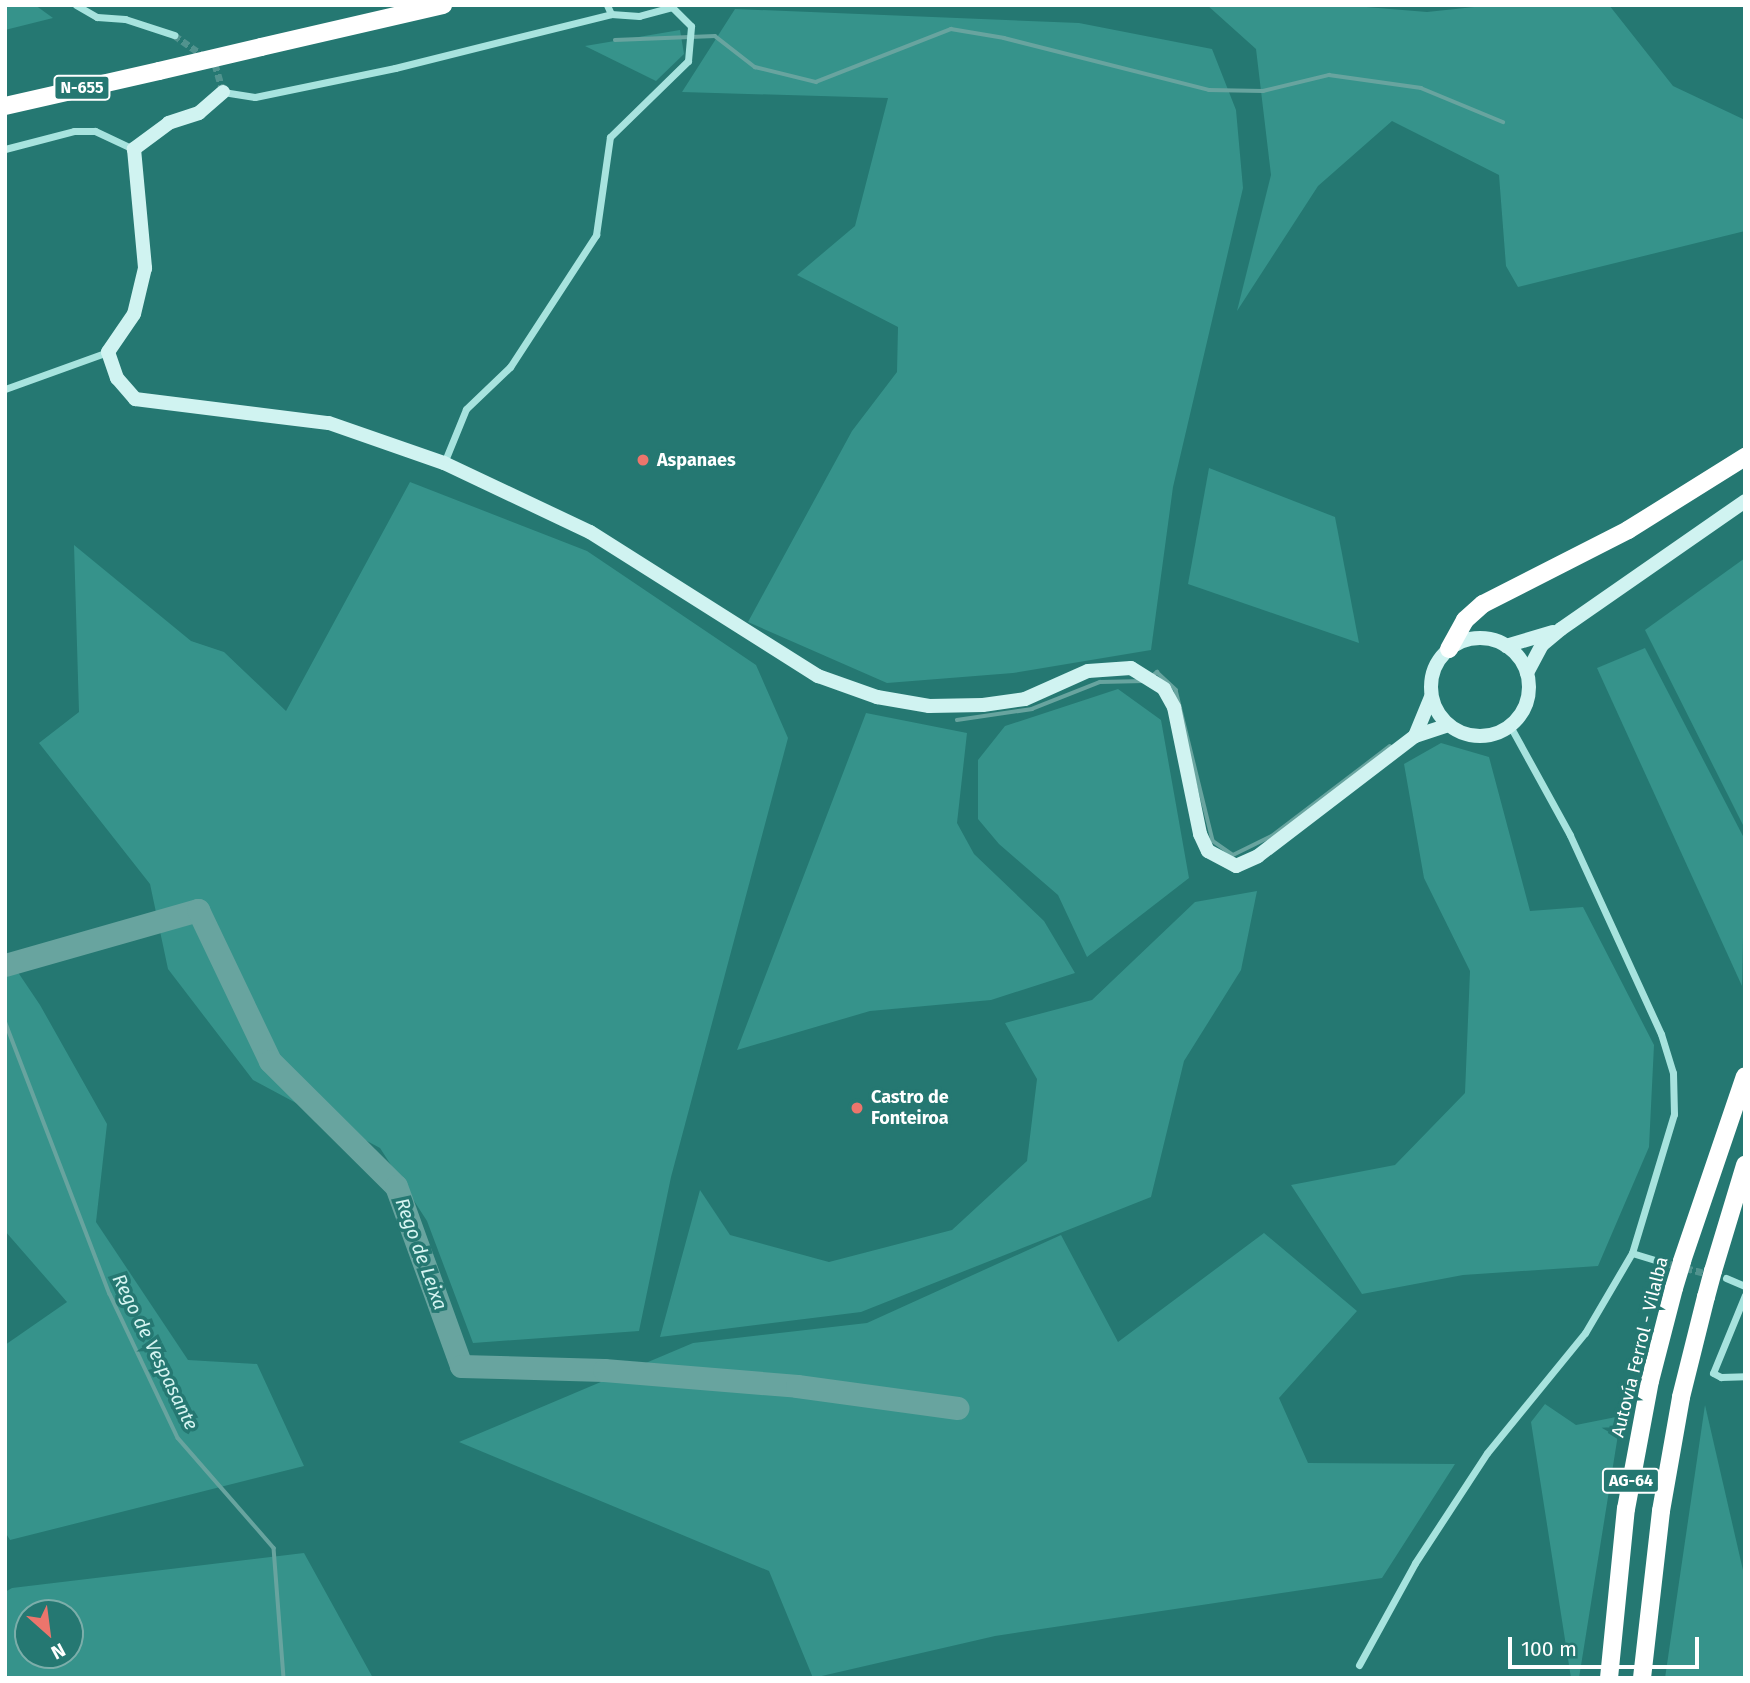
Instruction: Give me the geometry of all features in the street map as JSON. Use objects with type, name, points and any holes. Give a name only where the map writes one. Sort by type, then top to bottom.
[{"type":"highway","name":"N-655","points":[[5,106],[443,5]]},
{"type":"highway","points":[[1448,649],[1465,620],[1483,604],[1628,530],[1745,457]]},
{"type":"highway","name":"Autovía Ferrol - Vilalba","points":[[1609,1678],[1626,1509],[1650,1381],[1682,1261],[1745,1076]]},
{"type":"highway","name":"AG-64","points":[[1642,1678],[1661,1511],[1681,1398],[1706,1297],[1720,1275],[1745,1165]]},
{"type":"street","points":[[76,5],[97,17],[125,19],[174,35]]},
{"type":"street","points":[[607,5],[611,14]]},
{"type":"street","points":[[134,149],[169,123],[199,113],[223,92],[255,97],[339,80],[611,14],[639,16],[672,7],[691,26],[688,61],[610,137],[596,235],[510,367],[466,409],[444,463]]},
{"type":"street","points":[[5,149],[74,131],[95,131],[134,149]]},
{"type":"street","points":[[5,390],[58,374],[108,352],[134,314],[145,268],[134,149]]},
{"type":"street","points":[[108,352],[117,378],[135,399],[329,423],[444,463],[590,532],[818,676],[877,697],[929,706],[984,705],[1025,699],[1088,671],[1131,668],[1149,676],[1164,689],[1174,708],[1200,834],[1208,851],[1236,866],[1258,856],[1415,736],[1448,725],[1479,736],[1510,726],[1526,703],[1527,673],[1542,645],[1745,501]]},
{"type":"street","points":[[1415,736],[1432,697],[1436,665],[1448,649],[1477,638],[1506,646],[1561,629]]},
{"type":"street","points":[[1506,646],[1527,673]]},
{"type":"street","points":[[1432,697],[1448,725]]},
{"type":"street","points":[[1359,1665],[1415,1563],[1487,1453],[1585,1333],[1632,1254],[1674,1114],[1673,1073],[1661,1034],[1570,835],[1510,726]]},
{"type":"street","points":[[1632,1254],[1655,1260]]},
{"type":"street","points":[[1720,1275],[1745,1286]]},
{"type":"street","points":[[1745,1295],[1713,1373],[1721,1377],[1745,1376]]},
{"type":"green space","points":[[5,5],[35,5],[53,18],[5,30]]},
{"type":"green space","points":[[1207,5],[1342,5],[1427,12],[1493,5],[1609,5],[1673,86],[1745,120],[1745,231],[1518,287],[1506,266],[1499,175],[1392,121],[1318,186],[1237,311],[1271,175],[1256,49]]},
{"type":"green space","points":[[735,9],[1079,23],[1212,49],[1236,110],[1243,188],[1173,487],[1151,650],[1013,673],[887,683],[748,622],[852,431],[897,372],[898,327],[797,275],[855,226],[888,98],[682,92]]},
{"type":"green space","points":[[680,30],[684,54],[656,81],[585,46]]},
{"type":"green space","points":[[1209,468],[1335,517],[1359,643],[1188,584]]},
{"type":"green space","points":[[410,482],[587,551],[756,665],[788,738],[671,1177],[639,1331],[473,1343],[427,1221],[380,1148],[253,1080],[168,969],[150,884],[39,743],[79,712],[74,545],[191,641],[224,652],[286,711]]},
{"type":"green space","points":[[1745,558],[1745,829],[1645,630]]},
{"type":"green space","points":[[1645,648],[1745,840],[1742,986],[1597,668]]},
{"type":"green space","points":[[1118,689],[1161,720],[1189,878],[1087,957],[1058,895],[999,844],[978,819],[978,760],[1005,726]]},
{"type":"green space","points":[[866,713],[967,733],[957,823],[974,854],[1044,921],[1075,973],[991,1000],[870,1011],[737,1050]]},
{"type":"green space","points":[[1441,743],[1489,757],[1530,911],[1583,907],[1654,1045],[1649,1147],[1598,1266],[1463,1275],[1362,1294],[1291,1185],[1395,1165],[1465,1093],[1470,971],[1424,878],[1404,764]]},
{"type":"green space","points":[[1257,891],[1241,970],[1184,1061],[1151,1197],[861,1312],[660,1337],[700,1190],[730,1235],[829,1262],[952,1230],[1027,1161],[1037,1079],[1005,1023],[1092,1000],[1195,902]]},
{"type":"green space","points":[[5,953],[40,1005],[107,1124],[96,1222],[188,1360],[257,1364],[304,1466],[10,1540],[5,1532],[5,1345],[67,1302],[5,1231]]},
{"type":"green space","points":[[1264,1233],[1357,1311],[1279,1398],[1308,1463],[1455,1464],[1382,1578],[995,1636],[813,1678],[769,1571],[459,1442],[693,1343],[867,1323],[1061,1235],[1118,1342]]},
{"type":"green space","points":[[1545,1404],[1576,1425],[1621,1416],[1579,1678],[1571,1678],[1531,1422]]},
{"type":"green space","points":[[1705,1405],[1745,1579],[1745,1678],[1665,1678]]},
{"type":"green space","points":[[304,1553],[373,1678],[5,1678],[5,1592],[12,1588]]},
{"type":"waterway","points":[[615,40],[715,36],[755,67],[816,82],[951,29],[1004,38],[1209,90],[1263,91],[1329,75],[1421,88],[1503,122]]},
{"type":"waterway","points":[[1151,677],[1157,672],[1176,690],[1213,841],[1233,855],[1272,836],[1390,746]]},
{"type":"waterway","points":[[957,720],[1032,709],[1100,682],[1144,681]]},
{"type":"waterway","name":"Rego de Leixa","points":[[5,965],[198,910],[270,1061],[396,1186],[461,1366],[604,1370],[797,1386],[958,1408]]},
{"type":"waterway","name":"Rego de Vespasante","points":[[5,1021],[110,1294],[178,1438],[274,1548],[284,1678]]},
{"type":"tunnel","points":[[174,35],[215,64],[223,92]]},
{"type":"tunnel","points":[[1655,1260],[1712,1275]]},
{"type":"place","name":"Aspanaes","points":[[643,460]]},
{"type":"place","name":"Castro de Fonteiroa","points":[[857,1108]]}]
